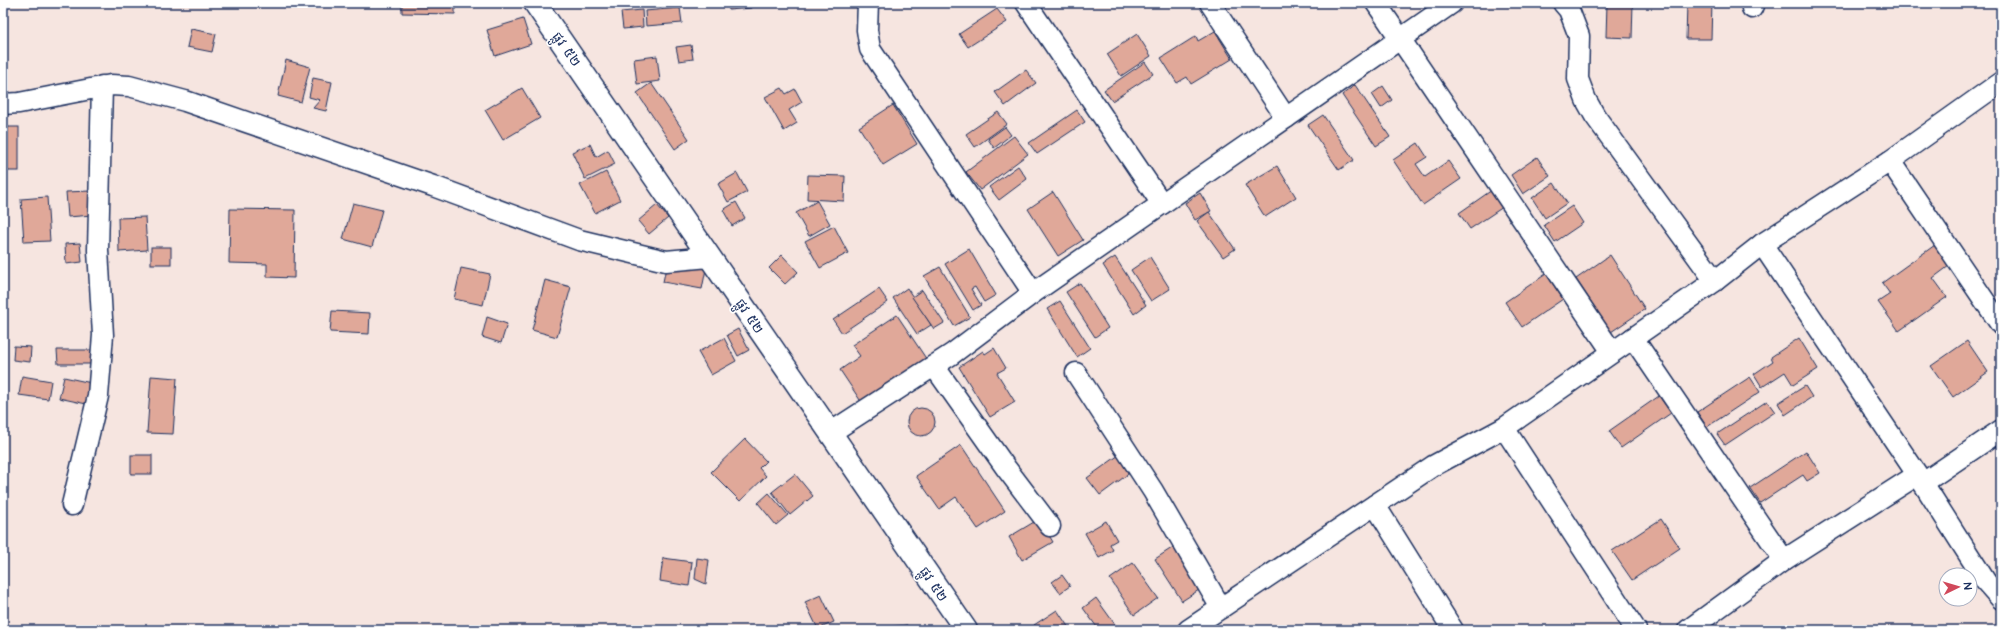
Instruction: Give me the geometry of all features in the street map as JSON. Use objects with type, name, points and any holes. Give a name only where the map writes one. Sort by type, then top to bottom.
[{"type":"street","name":"ផ្លូវ ៥២","points":[[535,3],[966,630]]},
{"type":"street","points":[[868,3],[868,36],[870,49],[1033,293]]},
{"type":"street","points":[[1026,3],[1162,204]]},
{"type":"street","points":[[1210,3],[1286,118]]},
{"type":"street","points":[[1376,3],[1612,352]]},
{"type":"street","points":[[830,433],[952,354],[1033,293],[1452,3]]},
{"type":"street","points":[[1563,3],[1569,10],[1579,36],[1578,79],[1586,100],[1595,116],[1715,281]]},
{"type":"street","points":[[1188,630],[1433,466],[1504,428],[1715,281],[1762,244],[1890,161],[2001,82]]},
{"type":"street","points":[[3,104],[19,103],[102,86],[118,84],[129,86],[185,101],[433,186],[579,240],[666,261],[709,257]]},
{"type":"street","points":[[72,505],[98,396],[103,334],[98,250],[102,86]]},
{"type":"street","points":[[1890,161],[2001,325]]},
{"type":"street","points":[[1762,244],[1920,479],[1986,582],[2001,599]]},
{"type":"street","points":[[1633,338],[1784,560]]},
{"type":"street","points":[[934,366],[1006,468],[1050,526]]},
{"type":"street","points":[[1076,373],[1153,491],[1221,608]]},
{"type":"street","points":[[1504,428],[1636,630]]},
{"type":"street","points":[[1688,630],[1784,560],[2001,430]]},
{"type":"street","points":[[1375,505],[1453,630]]},
{"type":"building","points":[[402,3],[455,3],[455,14],[402,13]]},
{"type":"building","points":[[728,3],[751,3],[751,8],[729,10]]},
{"type":"building","points":[[1607,3],[1633,3],[1632,38],[1606,37]]},
{"type":"building","points":[[1687,3],[1712,3],[1711,39],[1686,39]]},
{"type":"building","points":[[680,8],[682,23],[646,26],[645,11]]},
{"type":"building","points":[[997,9],[1007,22],[968,47],[959,34]]},
{"type":"building","points":[[642,10],[643,27],[623,29],[621,12]]},
{"type":"building","points":[[523,19],[531,44],[495,56],[487,30]]},
{"type":"building","points":[[191,29],[216,34],[212,52],[187,47]]},
{"type":"building","points":[[1215,31],[1232,59],[1191,84],[1187,77],[1177,83],[1161,58],[1196,36],[1198,41]]},
{"type":"building","points":[[1137,34],[1151,56],[1121,76],[1107,54]]},
{"type":"building","points":[[691,45],[693,59],[679,61],[676,47]]},
{"type":"building","points":[[3,55],[5,55],[4,87],[3,87]]},
{"type":"building","points":[[657,56],[660,81],[637,84],[634,59]]},
{"type":"building","points":[[286,60],[310,67],[301,102],[278,96]]},
{"type":"building","points":[[1145,62],[1153,74],[1112,101],[1104,90]]},
{"type":"building","points":[[1026,70],[1036,83],[1005,106],[995,92]]},
{"type":"building","points":[[313,78],[332,82],[326,111],[313,108],[320,100],[309,97]]},
{"type":"building","points":[[651,83],[689,139],[675,149],[637,93]]},
{"type":"building","points":[[1355,85],[1390,137],[1376,146],[1342,95]]},
{"type":"building","points":[[1383,86],[1392,100],[1381,108],[1372,94]]},
{"type":"building","points":[[522,88],[540,118],[503,140],[485,110]]},
{"type":"building","points":[[782,88],[786,94],[795,89],[802,102],[789,110],[797,123],[784,131],[765,97]]},
{"type":"building","points":[[893,105],[917,144],[883,165],[859,127]]},
{"type":"building","points":[[1077,110],[1085,122],[1037,154],[1029,143]]},
{"type":"building","points":[[998,112],[1007,124],[975,147],[966,134]]},
{"type":"building","points":[[1323,115],[1354,160],[1339,170],[1308,125]]},
{"type":"building","points":[[3,127],[19,127],[19,171],[3,171]]},
{"type":"building","points":[[1005,127],[1011,135],[994,148],[988,139]]},
{"type":"building","points":[[1014,136],[1028,154],[980,190],[966,172]]},
{"type":"building","points":[[1418,143],[1427,157],[1416,164],[1425,177],[1448,161],[1461,179],[1423,205],[1393,160]]},
{"type":"building","points":[[590,144],[596,157],[608,150],[615,164],[585,179],[572,152]]},
{"type":"building","points":[[1537,157],[1550,176],[1523,194],[1511,175]]},
{"type":"building","points":[[1018,166],[1027,179],[999,200],[989,187]]},
{"type":"building","points":[[1277,166],[1296,197],[1265,217],[1245,185]]},
{"type":"building","points":[[606,172],[620,200],[595,213],[580,185]]},
{"type":"building","points":[[737,173],[747,192],[728,202],[718,184]]},
{"type":"building","points":[[808,175],[845,176],[844,201],[807,199]]},
{"type":"building","points":[[1554,183],[1567,203],[1545,218],[1532,198]]},
{"type":"building","points":[[1492,190],[1503,207],[1470,229],[1459,213]]},
{"type":"building","points":[[90,191],[92,215],[68,217],[66,192]]},
{"type":"building","points":[[1053,192],[1083,240],[1058,256],[1028,209]]},
{"type":"building","points":[[1200,193],[1211,211],[1195,220],[1185,203]]},
{"type":"building","points":[[47,197],[50,241],[24,242],[21,199]]},
{"type":"building","points":[[817,201],[830,224],[809,236],[796,213]]},
{"type":"building","points":[[736,202],[745,218],[732,226],[723,210]]},
{"type":"building","points":[[353,203],[382,210],[372,247],[343,239]]},
{"type":"building","points":[[657,205],[668,218],[649,234],[638,221]]},
{"type":"building","points":[[1572,206],[1583,223],[1555,242],[1544,225]]},
{"type":"building","points":[[230,209],[295,210],[294,278],[267,277],[267,264],[229,263]]},
{"type":"building","points":[[1209,212],[1235,249],[1223,257],[1197,221]]},
{"type":"building","points":[[145,217],[147,250],[119,252],[118,218]]},
{"type":"building","points":[[834,226],[848,253],[820,268],[805,241]]},
{"type":"building","points":[[80,243],[82,262],[66,264],[65,244]]},
{"type":"building","points":[[1935,245],[1949,266],[1933,278],[1947,297],[1899,331],[1878,302],[1890,294],[1882,283]]},
{"type":"building","points":[[151,247],[171,247],[171,264],[151,264]]},
{"type":"building","points":[[969,249],[996,295],[984,302],[975,287],[971,289],[981,305],[973,310],[945,264]]},
{"type":"building","points":[[782,255],[798,272],[785,284],[769,268]]},
{"type":"building","points":[[1610,255],[1645,309],[1611,332],[1576,279]]},
{"type":"building","points":[[1115,257],[1146,305],[1134,314],[1103,265]]},
{"type":"building","points":[[1150,257],[1170,289],[1151,301],[1131,270]]},
{"type":"building","points":[[667,262],[706,269],[702,289],[663,282]]},
{"type":"building","points":[[940,267],[970,317],[954,326],[924,276]]},
{"type":"building","points":[[461,268],[490,274],[483,305],[454,299]]},
{"type":"building","points":[[1546,274],[1563,299],[1522,327],[1505,302]]},
{"type":"building","points":[[545,280],[571,287],[557,337],[532,330]]},
{"type":"building","points":[[1080,283],[1108,328],[1095,337],[1066,292]]},
{"type":"building","points":[[907,288],[931,325],[917,334],[893,298]]},
{"type":"building","points":[[879,289],[888,302],[842,333],[833,320]]},
{"type":"building","points":[[922,290],[944,323],[934,329],[912,297]]},
{"type":"building","points":[[1060,301],[1090,348],[1077,357],[1047,309]]},
{"type":"building","points":[[332,311],[370,313],[369,334],[330,332]]},
{"type":"building","points":[[897,315],[927,360],[862,403],[840,370],[860,356],[852,345]]},
{"type":"building","points":[[487,317],[507,324],[501,343],[482,337]]},
{"type":"building","points":[[738,329],[749,350],[738,356],[727,335]]},
{"type":"building","points":[[724,338],[736,361],[711,375],[698,352]]},
{"type":"building","points":[[1799,338],[1818,369],[1793,385],[1785,372],[1762,387],[1754,374],[1773,361],[1771,357]]},
{"type":"building","points":[[1967,341],[1988,372],[1953,397],[1931,366]]},
{"type":"building","points":[[14,346],[31,347],[30,362],[13,360]]},
{"type":"building","points":[[994,348],[1006,368],[997,373],[1015,402],[990,417],[959,367],[983,351],[985,354]]},
{"type":"building","points":[[57,350],[93,350],[93,364],[58,364]]},
{"type":"building","points":[[22,376],[51,381],[48,399],[19,395]]},
{"type":"building","points":[[151,376],[177,378],[173,434],[147,433]]},
{"type":"building","points":[[64,377],[96,384],[91,405],[59,398]]},
{"type":"building","points":[[1750,377],[1760,392],[1707,427],[1697,412]]},
{"type":"building","points":[[1805,386],[1812,397],[1785,415],[1778,403]]},
{"type":"building","points":[[1659,396],[1671,413],[1621,448],[1609,431]]},
{"type":"building","points":[[1767,401],[1775,412],[1725,445],[1717,434]]},
{"type":"building","points":[[921,408],[931,412],[935,422],[931,432],[921,436],[911,432],[907,422],[911,412]]},
{"type":"building","points":[[745,439],[766,461],[759,468],[766,476],[740,501],[711,472]]},
{"type":"building","points":[[961,445],[1005,511],[978,529],[956,497],[939,509],[916,476]]},
{"type":"building","points":[[1806,451],[1820,473],[1807,481],[1803,475],[1760,503],[1750,488]]},
{"type":"building","points":[[131,455],[152,455],[152,474],[131,474]]},
{"type":"building","points":[[1119,455],[1131,472],[1100,495],[1087,478]]},
{"type":"building","points":[[795,474],[813,496],[790,515],[772,492]]},
{"type":"building","points":[[769,493],[788,515],[776,525],[758,503]]},
{"type":"building","points":[[1039,519],[1053,542],[1022,560],[1009,537]]},
{"type":"building","points":[[1661,519],[1680,548],[1632,580],[1612,551]]},
{"type":"building","points":[[1106,521],[1117,540],[1110,544],[1113,550],[1099,558],[1085,533]]},
{"type":"building","points":[[1175,546],[1202,588],[1182,601],[1155,559]]},
{"type":"building","points":[[663,558],[692,562],[689,586],[660,581]]},
{"type":"building","points":[[697,558],[709,560],[706,584],[695,579]]},
{"type":"building","points":[[1133,563],[1158,598],[1134,615],[1110,579]]},
{"type":"building","points":[[1062,575],[1070,586],[1060,593],[1052,582]]},
{"type":"building","points":[[821,595],[834,622],[818,629],[805,602]]},
{"type":"building","points":[[1096,598],[1119,630],[1099,630],[1083,608]]},
{"type":"building","points":[[1057,610],[1069,628],[1065,630],[1037,630],[1034,625]]},
{"type":"building","points":[[907,625],[908,630],[880,630],[879,628]]}]
